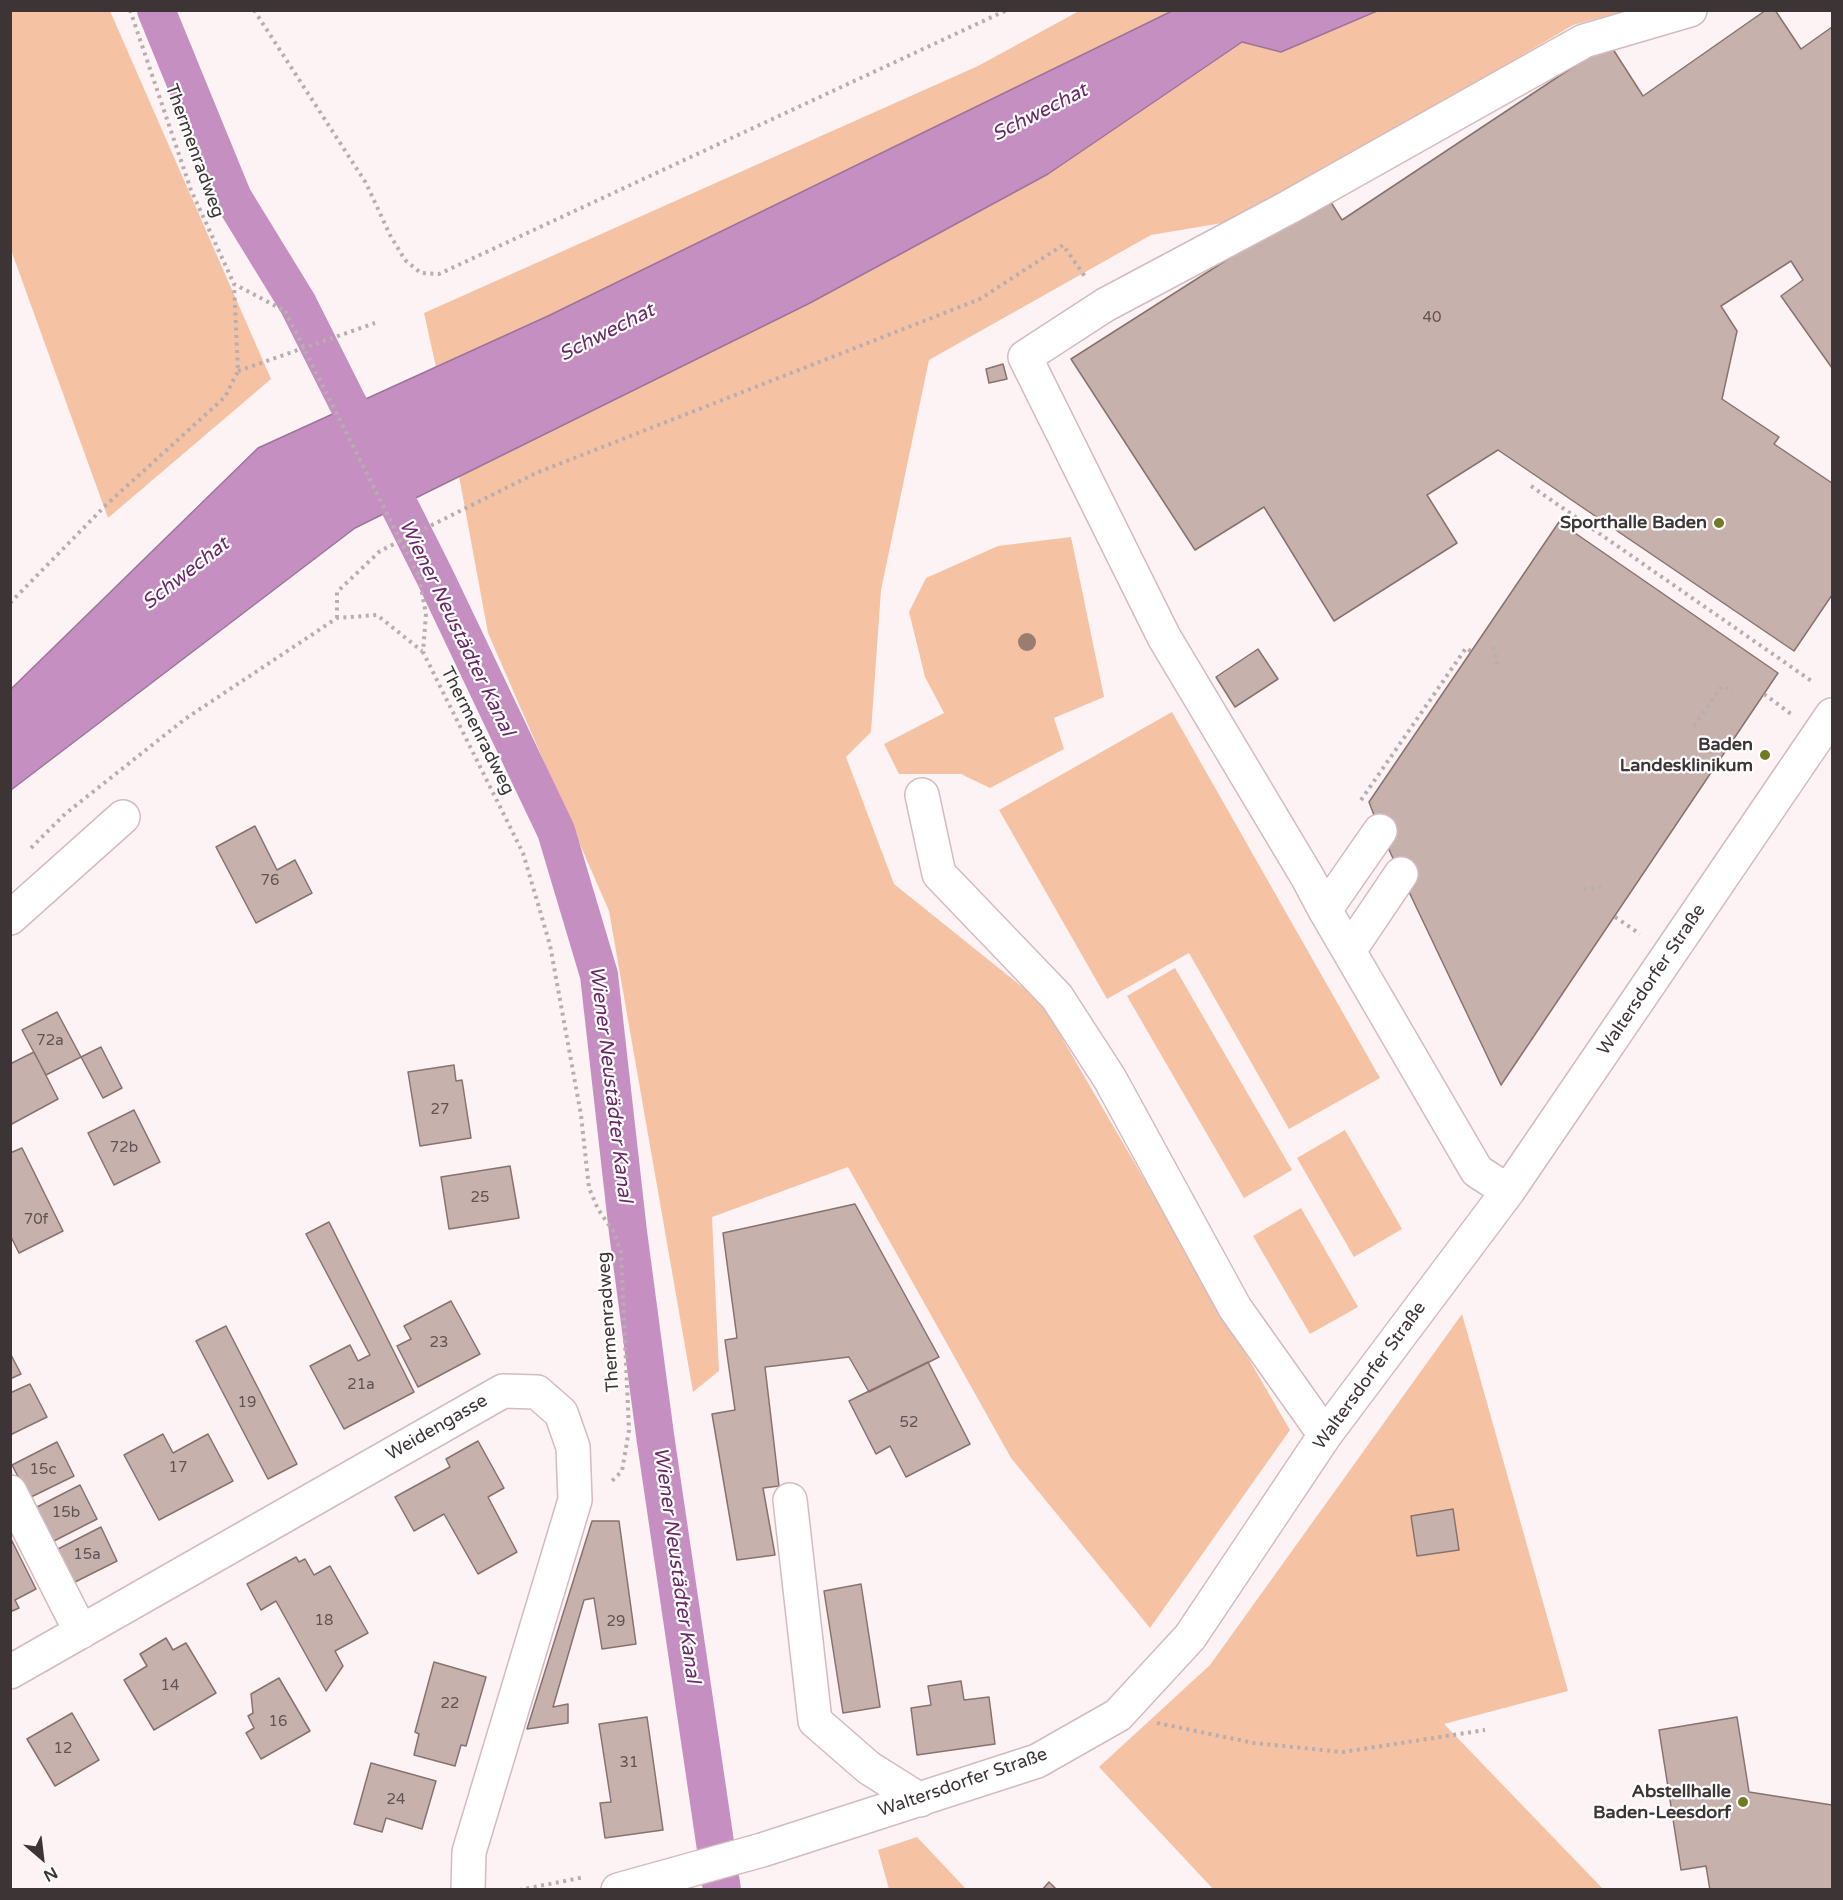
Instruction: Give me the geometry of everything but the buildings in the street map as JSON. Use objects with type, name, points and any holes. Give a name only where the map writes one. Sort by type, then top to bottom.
[{"type":"street","points":[[1508,1191],[1477,1171],[1308,878],[1164,637],[1025,357],[1105,305],[1289,207],[1584,40],[1690,10]]},
{"type":"street","name":"Waltersdorfer Straße","points":[[618,1890],[762,1850],[1037,1761],[1118,1715],[1190,1637],[1325,1435],[1508,1191],[1833,715]]},
{"type":"street","points":[[922,795],[939,874],[1057,997],[1110,1079],[1235,1308],[1325,1435]]},
{"type":"street","points":[[10,918],[123,817]]},
{"type":"street","points":[[1325,910],[1380,831]]},
{"type":"street","points":[[1349,951],[1401,874]]},
{"type":"street","name":"Weidengasse","points":[[10,1672],[503,1391],[537,1392],[561,1413],[573,1447],[575,1500],[469,1852],[468,1890]]},
{"type":"street","points":[[10,1492],[81,1632]]},
{"type":"street","points":[[790,1500],[815,1721],[869,1768],[920,1800]]},
{"type":"path","name":"Thermenradweg","points":[[130,10],[191,190],[234,284],[285,311],[419,577],[426,614],[423,652],[523,853],[550,945],[581,1115],[589,1188],[598,1209],[613,1231],[621,1252],[629,1430],[622,1471],[604,1488],[575,1500]]},
{"type":"path","points":[[254,10],[366,183],[390,235],[405,260],[421,273],[439,274],[1007,10]]},
{"type":"path","points":[[337,618],[337,592],[380,551],[536,473],[980,299],[1063,245],[1105,305]]},
{"type":"path","points":[[10,603],[106,505],[225,397],[238,371],[234,284]]},
{"type":"path","points":[[238,371],[375,323]]},
{"type":"path","points":[[1532,486],[1813,682]]},
{"type":"path","points":[[26,853],[65,814],[185,719],[337,618],[377,615],[423,652]]},
{"type":"path","points":[[1494,647],[1498,666]]},
{"type":"path","points":[[1361,801],[1466,648],[1472,652]]},
{"type":"path","points":[[1694,726],[1722,686],[1733,691]]},
{"type":"path","points":[[1764,694],[1791,714]]},
{"type":"path","points":[[1584,889],[1601,887]]},
{"type":"path","points":[[1615,917],[1641,934]]},
{"type":"path","points":[[1118,1715],[1254,1743],[1343,1752],[1485,1730]]},
{"type":"shaded area","points":[[11,10],[110,11],[271,379],[108,518],[11,250]]},
{"type":"shaded area","points":[[1079,11],[1174,11],[548,316],[436,367],[424,313],[978,66]]},
{"type":"shaded area","points":[[1377,11],[1625,11],[1573,25],[1246,219],[1151,235],[929,360],[881,590],[871,732],[846,757],[894,884],[1041,1002],[1290,1430],[1150,1628],[1011,1458],[848,1167],[712,1217],[719,1371],[693,1392],[609,911],[488,633],[459,476],[810,303],[1048,174],[1242,41],[1281,52]]},
{"type":"shaded area","points":[[1071,537],[1104,697],[1054,718],[1064,749],[990,788],[961,774],[899,774],[884,744],[944,713],[925,677],[909,612],[926,578],[998,546]]},
{"type":"shaded area","points":[[1172,712],[1380,1078],[1289,1129],[1189,953],[1107,999],[999,810]]},
{"type":"shaded area","points":[[1175,968],[1292,1170],[1244,1198],[1127,996]]},
{"type":"shaded area","points":[[1345,1130],[1402,1229],[1354,1257],[1297,1158]]},
{"type":"shaded area","points":[[1301,1208],[1358,1307],[1310,1334],[1253,1236]]},
{"type":"shaded area","points":[[1462,1314],[1568,1691],[1444,1724],[1603,1889],[1213,1889],[1099,1767],[1210,1665]]},
{"type":"shaded area","points":[[917,1837],[966,1889],[889,1889],[878,1850]]},
{"type":"water","name":"Schwechat","points":[[1174,10],[1377,11],[1281,52],[1242,42],[1048,174],[810,303],[355,528],[11,790],[11,689],[258,448],[548,316]]},
{"type":"waterway","name":"Wiener Neustädter Kanal","points":[[156,10],[233,198],[298,304],[435,577],[556,831],[599,975],[628,1232],[655,1435],[722,1890]]},
{"type":"place","name":"Sporthalle Baden","points":[[1719,523]]},
{"type":"place","name":"Baden Landesklinikum","points":[[1765,755]]},
{"type":"place","name":"Abstellhalle Baden-Leesdorf","points":[[1743,1802]]}]
